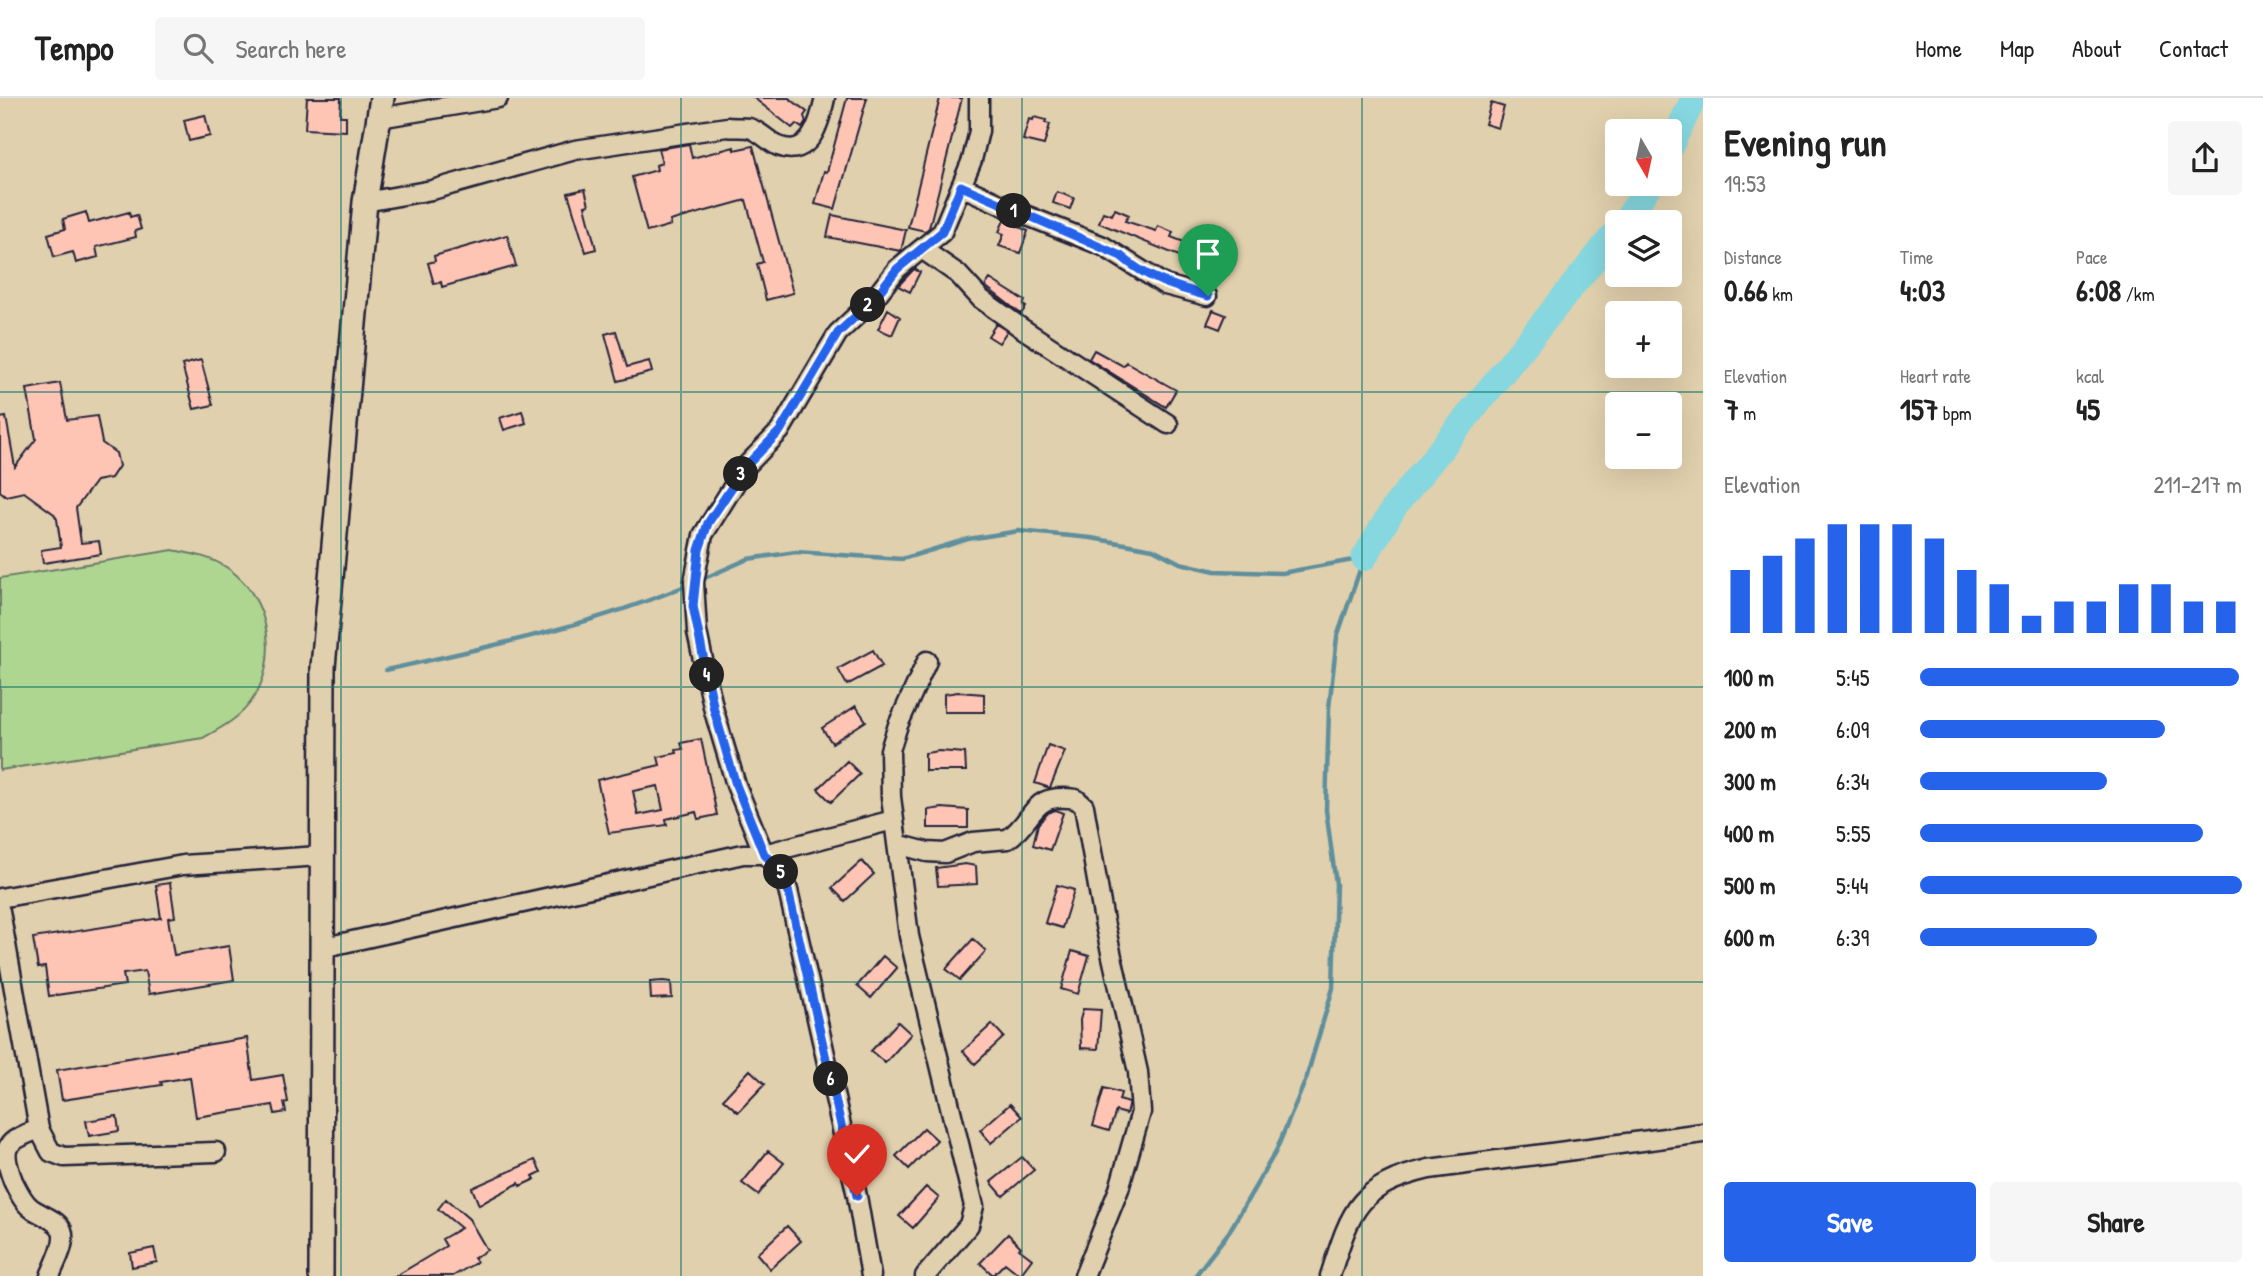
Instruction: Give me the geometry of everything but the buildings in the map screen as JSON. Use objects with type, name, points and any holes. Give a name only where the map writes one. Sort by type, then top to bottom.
[{"type":"street","points":[[321,1276],[320,856],[323,667],[365,202],[381,108],[498,98]]},
{"type":"street","points":[[365,202],[432,190],[575,150],[664,135],[727,127],[751,128],[778,146],[793,147],[807,143],[815,132],[825,98]]},
{"type":"street","points":[[871,1276],[857,1196],[788,890],[780,870],[764,854],[736,785],[714,710],[693,606],[701,542],[708,523],[746,466],[780,431],[838,333],[873,300],[897,269],[942,232],[979,131],[979,98]]},
{"type":"street","points":[[961,186],[1112,251],[1136,270],[1165,285],[1208,296]]},
{"type":"street","points":[[922,249],[958,274],[981,299],[1020,327],[1168,424]]},
{"type":"street","points":[[925,1276],[969,1225],[974,1206],[909,936],[893,820],[890,750],[898,725],[927,661]]},
{"type":"street","points":[[897,844],[927,852],[956,850],[973,842],[1008,839],[1037,804],[1050,799],[1076,799],[1084,806],[1104,921],[1138,1072],[1141,1112],[1119,1189],[1084,1276]]},
{"type":"street","points":[[321,948],[743,854],[764,854],[893,820]]},
{"type":"street","points":[[0,898],[183,865],[320,856]]},
{"type":"street","points":[[0,911],[39,1129],[51,1152],[64,1157],[216,1152]]},
{"type":"street","points":[[39,1129],[8,1144],[4,1152],[4,1162],[24,1201],[58,1224],[63,1232],[63,1240],[50,1276]]},
{"type":"street","points":[[1330,1276],[1347,1223],[1364,1198],[1393,1179],[1442,1167],[1703,1133]]},
{"type":"green space","points":[[173,550],[202,556],[223,565],[243,581],[254,596],[267,632],[268,650],[260,687],[250,703],[223,727],[203,738],[0,770],[0,578]]},
{"type":"waterway","points":[[1682,122],[1694,98]]},
{"type":"waterway","points":[[1633,210],[1642,196]]},
{"type":"waterway","points":[[1364,558],[1395,506],[1605,246]]},
{"type":"waterway","points":[[698,581],[748,559],[796,552],[902,559],[968,539],[1019,531],[1091,538],[1153,549],[1180,563],[1215,571],[1282,573],[1364,558]]},
{"type":"waterway","points":[[1195,1276],[1229,1232],[1276,1151],[1306,1079],[1333,988],[1336,884],[1326,810],[1329,708],[1337,637],[1364,558]]},
{"type":"waterway","points":[[386,670],[579,623],[654,599],[690,584]]},
{"type":"route","points":[[857,1196],[788,890],[780,870],[764,854],[736,785],[714,710],[693,606],[694,582],[703,535],[708,523],[746,466],[780,431],[838,333],[873,300],[897,269],[942,232],[961,186],[1102,246],[1121,256],[1136,270],[1165,285],[1208,296]]}]
